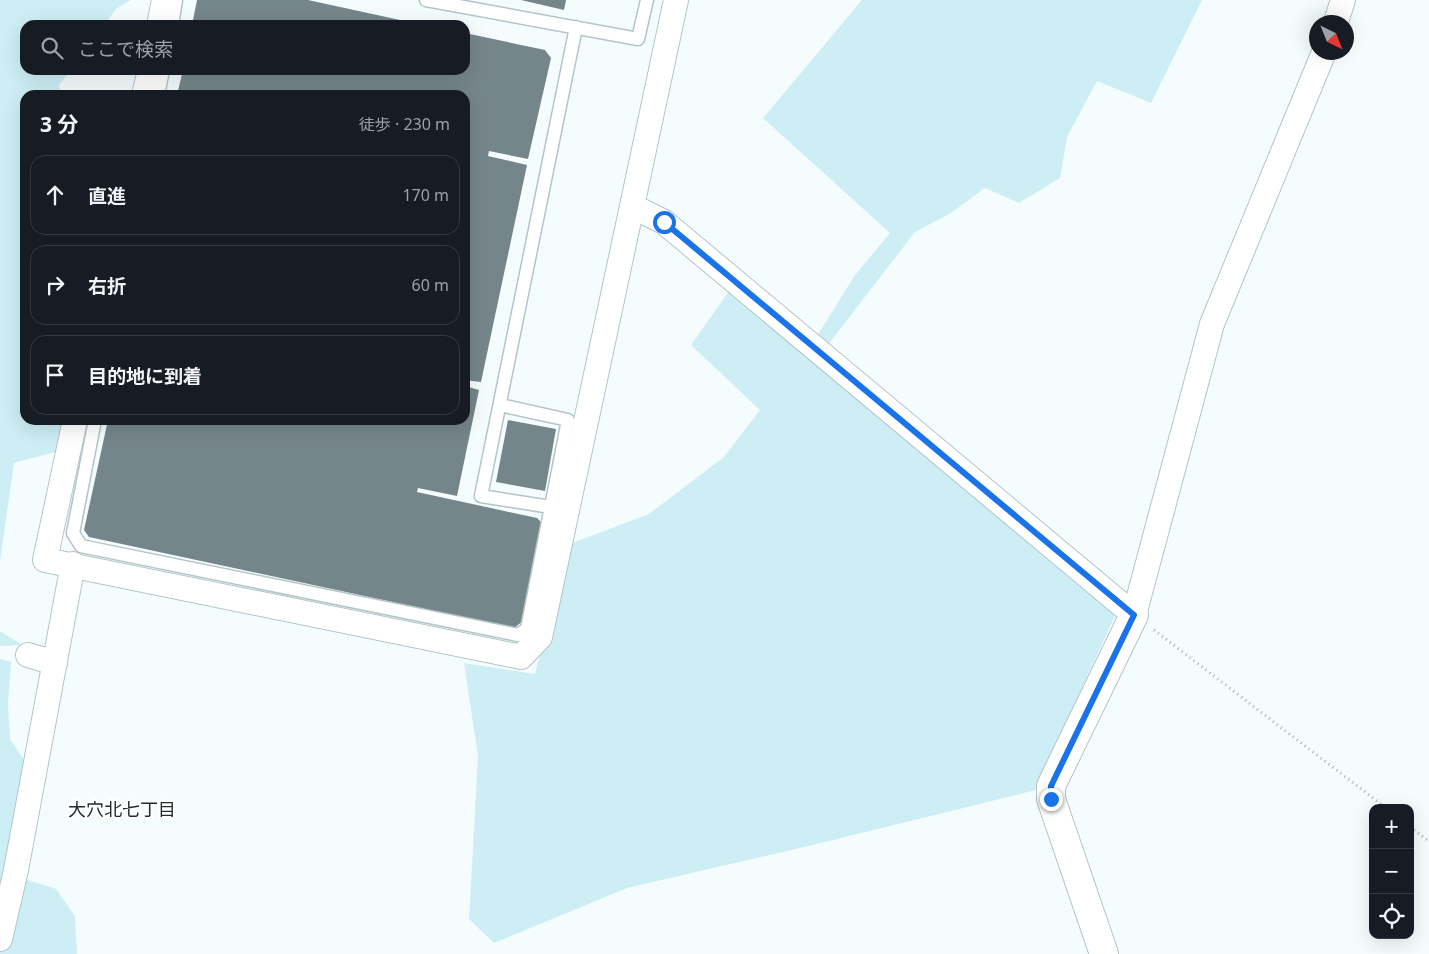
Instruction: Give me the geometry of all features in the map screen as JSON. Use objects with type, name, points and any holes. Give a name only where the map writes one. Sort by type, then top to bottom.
[{"type":"street","points":[[160,20],[164,0]]},
{"type":"street","points":[[74,425],[45,560],[73,564],[520,657],[540,637],[676,0]]},
{"type":"street","points":[[1338,15],[1343,0]]},
{"type":"street","points":[[1104,954],[1051,799],[1051,786],[1134,615],[1212,324],[1321,60]]},
{"type":"street","points":[[145,90],[149,75]]},
{"type":"street","points":[[632,206],[664,222],[1134,615]]},
{"type":"street","points":[[0,939],[16,870],[73,564]]},
{"type":"street","points":[[28,655],[55,663]]},
{"type":"lane","points":[[173,20],[176,0]]},
{"type":"lane","points":[[426,0],[638,39],[647,0]]},
{"type":"lane","points":[[551,508],[482,496],[576,28]]},
{"type":"lane","points":[[159,90],[162,75]]},
{"type":"lane","points":[[94,425],[73,533],[82,546],[518,635],[527,628],[568,420],[500,405]]},
{"type":"path","points":[[1134,615],[1381,804]]},
{"type":"path","points":[[1414,830],[1429,841]]},
{"type":"shaded area","points":[[0,0],[131,0],[116,9],[108,20],[20,20],[20,75],[67,75],[59,85],[60,90],[20,90],[20,425],[68,425],[63,450],[14,463],[0,561]]},
{"type":"shaded area","points":[[862,0],[1202,0],[1151,103],[1097,81],[1067,137],[1060,178],[1019,203],[985,188],[951,213],[915,232],[827,346],[817,336],[855,275],[890,233],[763,118]]},
{"type":"shaded area","points":[[729,291],[1117,611],[1036,790],[627,888],[494,943],[469,919],[478,756],[464,663],[535,674],[567,545],[649,514],[724,457],[760,410],[691,345]]},
{"type":"shaded area","points":[[0,631],[22,645],[0,646]]},
{"type":"shaded area","points":[[0,659],[11,662],[8,704],[10,739],[29,767],[6,873],[56,889],[75,916],[77,954],[0,954]]},
{"type":"building","points":[[197,0],[308,0],[400,20],[193,20]]},
{"type":"building","points":[[521,0],[566,0],[564,10]]},
{"type":"building","points":[[470,34],[545,50],[551,58],[528,159],[489,151],[488,156],[527,165],[481,382],[470,381],[470,90],[178,90],[182,75],[470,75]]},
{"type":"building","points":[[470,387],[479,390],[457,496],[418,488],[417,492],[537,518],[544,525],[523,621],[514,628],[89,537],[84,530],[107,425],[470,425]]},
{"type":"building","points":[[508,420],[556,429],[545,491],[496,482]]},
{"type":"district","name":"大穴北七丁目","points":[[122,809]]},
{"type":"route","points":[[664,222],[1134,615],[1051,786],[1051,799]]}]
